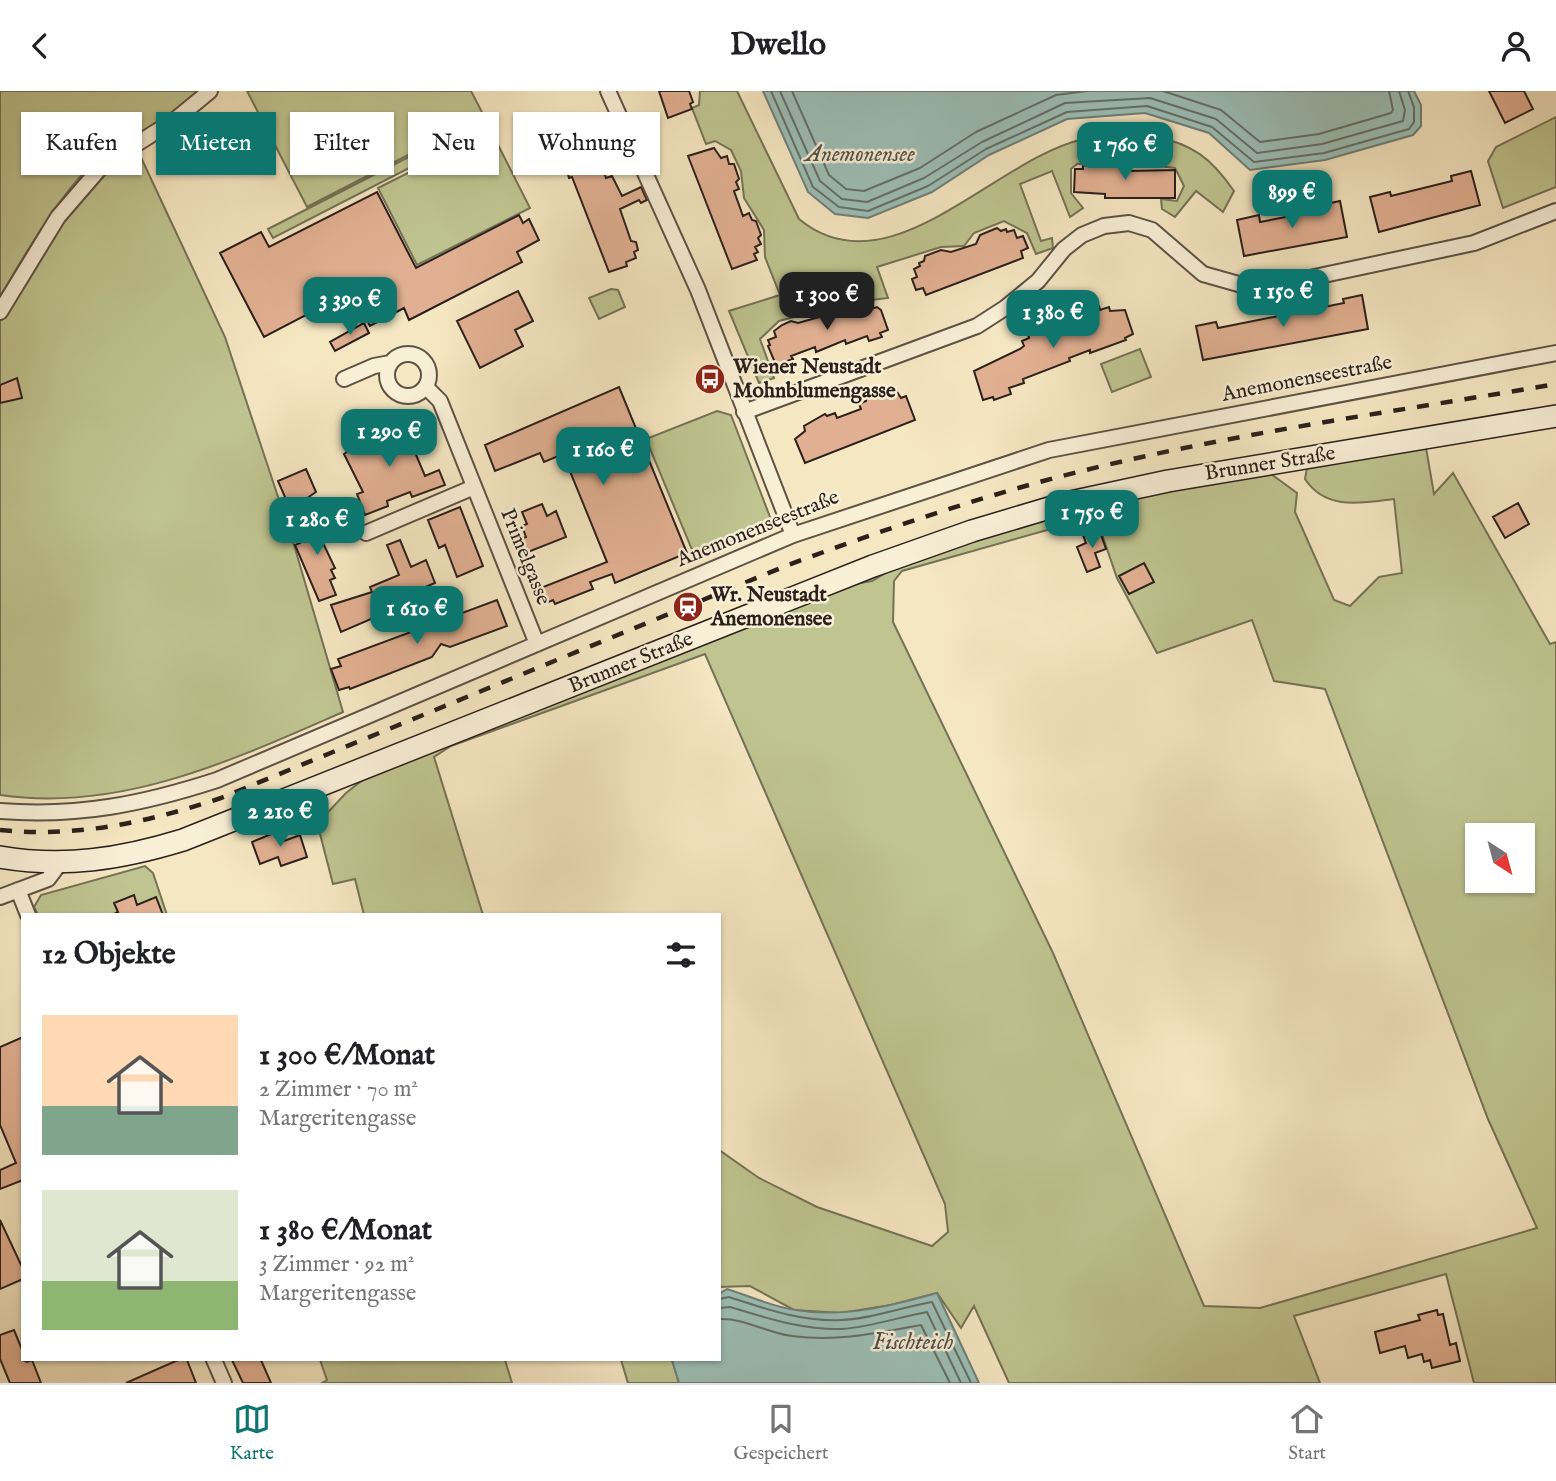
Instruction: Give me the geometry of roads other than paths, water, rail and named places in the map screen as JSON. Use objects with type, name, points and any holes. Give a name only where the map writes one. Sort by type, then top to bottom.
[{"type":"main road","name":"Brunner Straße","points":[[0,857],[60,863],[120,857],[183,840],[873,566],[972,531],[1066,503],[1168,481],[1556,416]]},
{"type":"street","points":[[0,312],[58,217],[102,166],[176,119],[210,91]]},
{"type":"street","points":[[608,91],[698,290],[793,535]]},
{"type":"street","points":[[744,412],[977,326],[1005,308],[1038,281],[1064,249],[1082,235],[1104,226],[1129,223],[1152,230],[1203,274],[1242,285],[1291,282],[1474,243],[1556,211]]},
{"type":"street","name":"Primelgasse","points":[[344,379],[374,366],[390,363],[398,355],[410,353],[420,357],[427,365],[429,376],[426,387],[440,401],[537,644]]},
{"type":"street","name":"Anemonenseestraße","points":[[0,811],[86,812],[133,804],[217,780],[793,535],[1049,450],[1556,353]]},
{"type":"street","points":[[390,363],[386,373],[389,384],[396,393],[407,396],[417,394],[426,387]]},
{"type":"street","points":[[366,533],[474,487]]},
{"type":"street","points":[[0,897],[48,879],[60,863]]},
{"type":"street","points":[[18,890],[27,913]]},
{"type":"street","points":[[214,1361],[224,1383]]},
{"type":"water","name":"Anemonensee","points":[[763,91],[1414,91],[1421,105],[1421,126],[1413,135],[1325,160],[1250,170],[1209,133],[1145,113],[1067,119],[989,155],[932,192],[868,218],[835,214],[808,192]]},
{"type":"water","name":"Fischteich","points":[[727,1289],[787,1309],[832,1313],[885,1306],[937,1293],[979,1383],[679,1383],[672,1361],[721,1361],[721,1293]]},
{"type":"railway","points":[[0,830],[56,832],[112,826],[221,798],[788,565],[1010,490],[1202,444],[1556,384]]},
{"type":"place","name":"Wiener Neustadt Mohnblumengasse","points":[[710,379]]},
{"type":"place","name":"Wr. Neustadt Anemonensee","points":[[688,607]]}]
